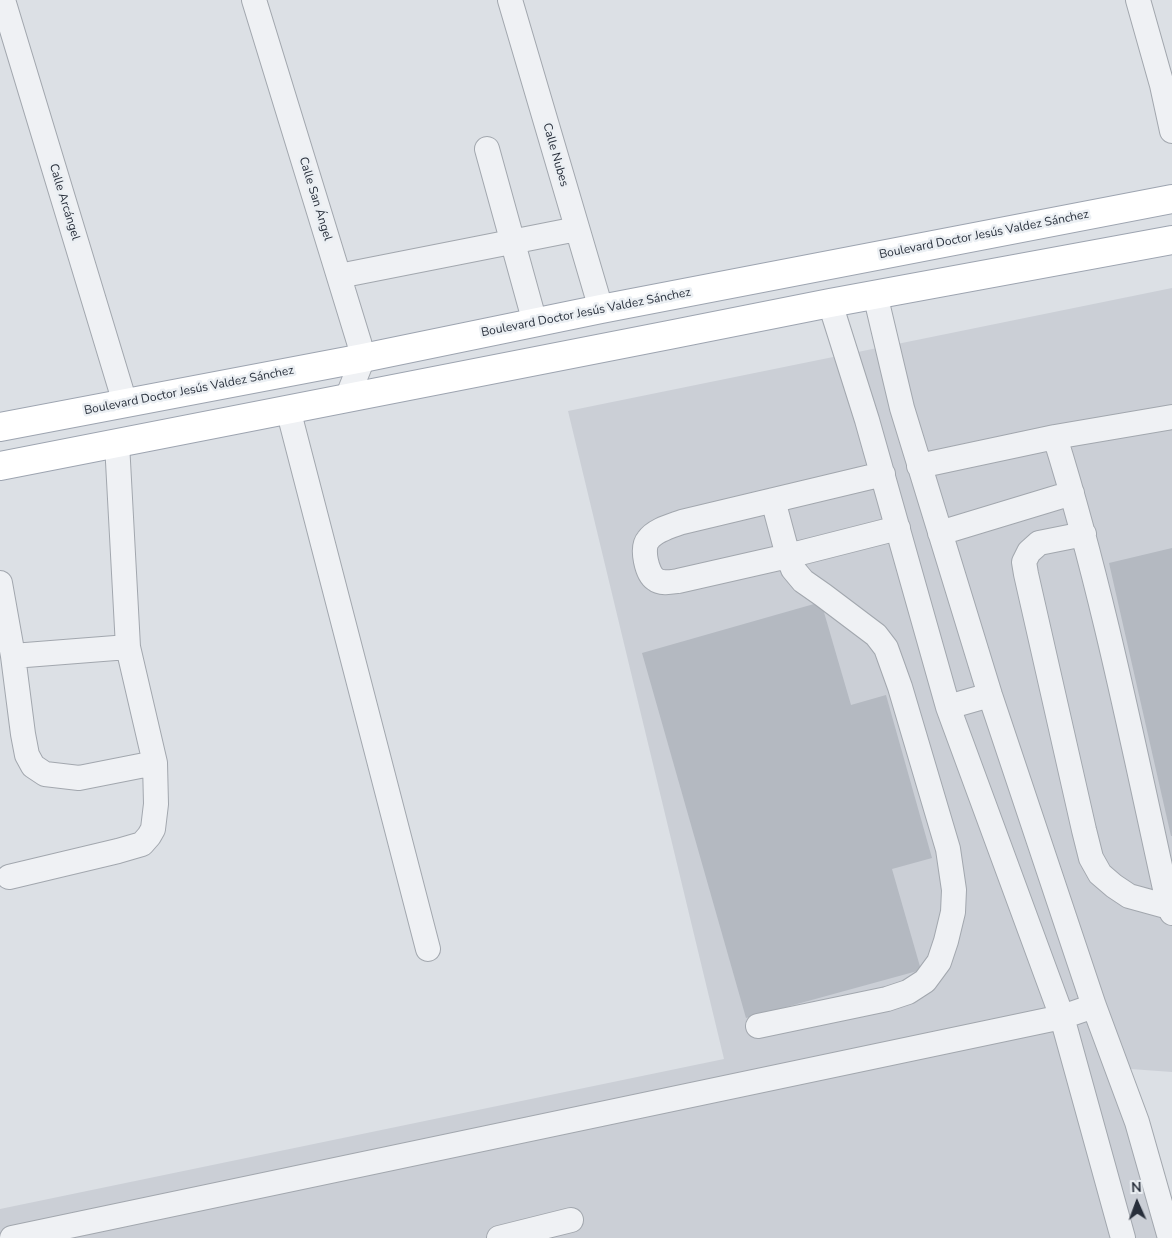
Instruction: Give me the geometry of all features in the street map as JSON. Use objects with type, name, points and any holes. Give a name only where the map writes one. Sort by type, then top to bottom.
[{"type":"main road","name":"Boulevard Doctor Jesús Valdez Sánchez","points":[[0,427],[363,358],[601,309],[1172,199]]},
{"type":"main road","points":[[0,466],[874,294],[1172,240]]},
{"type":"street","name":"Calle Arcángel","points":[[3,0],[126,403]]},
{"type":"street","name":"Calle San Ángel","points":[[254,0],[363,358]]},
{"type":"street","name":"Calle Nubes","points":[[510,0],[601,309]]},
{"type":"street","points":[[1138,0],[1162,85],[1172,131]]},
{"type":"street","points":[[487,149],[535,323]]},
{"type":"street","points":[[339,276],[577,229]]},
{"type":"street","points":[[874,294],[902,408],[990,695],[1094,1006],[1137,1122],[1170,1238]]},
{"type":"street","points":[[830,303],[867,420],[948,707],[1062,1017],[1123,1238]]},
{"type":"street","points":[[347,398],[363,358]]},
{"type":"street","points":[[288,409],[428,949]]},
{"type":"street","points":[[919,466],[1054,437],[1172,417]]},
{"type":"street","points":[[1054,437],[1084,534],[1112,648],[1170,910]]},
{"type":"street","points":[[9,877],[142,844],[153,829],[156,804],[155,763],[128,647],[117,443]]},
{"type":"street","points":[[882,474],[682,522],[659,531],[648,539],[646,543],[645,553],[648,568],[656,580],[662,582],[678,581],[898,528]]},
{"type":"street","points":[[940,533],[1072,493]]},
{"type":"street","points":[[758,1026],[887,999],[908,992],[925,981],[939,962],[954,912],[954,890],[948,849],[896,674],[886,648],[876,635],[803,582],[793,569],[773,500]]},
{"type":"street","points":[[1084,534],[1039,544],[1029,552],[1024,562],[1084,830],[1091,858],[1100,874],[1129,896],[1170,910]]},
{"type":"street","points":[[0,584],[14,656],[23,734],[27,755],[33,766],[45,774],[79,778],[155,763]]},
{"type":"street","points":[[14,656],[128,647]]},
{"type":"street","points":[[948,707],[990,695]]},
{"type":"street","points":[[12,1238],[1062,1017],[1094,1006]]},
{"type":"street","points":[[499,1238],[571,1220]]},
{"type":"shaded area","points":[[1172,288],[1172,1072],[1117,1068],[1164,1238],[0,1238],[0,1209],[724,1059],[568,411]]},
{"type":"building","points":[[1172,548],[1172,836],[1171,836],[1109,563]]},
{"type":"building","points":[[821,602],[851,705],[886,695],[932,858],[892,869],[921,970],[746,1018],[642,653]]}]
